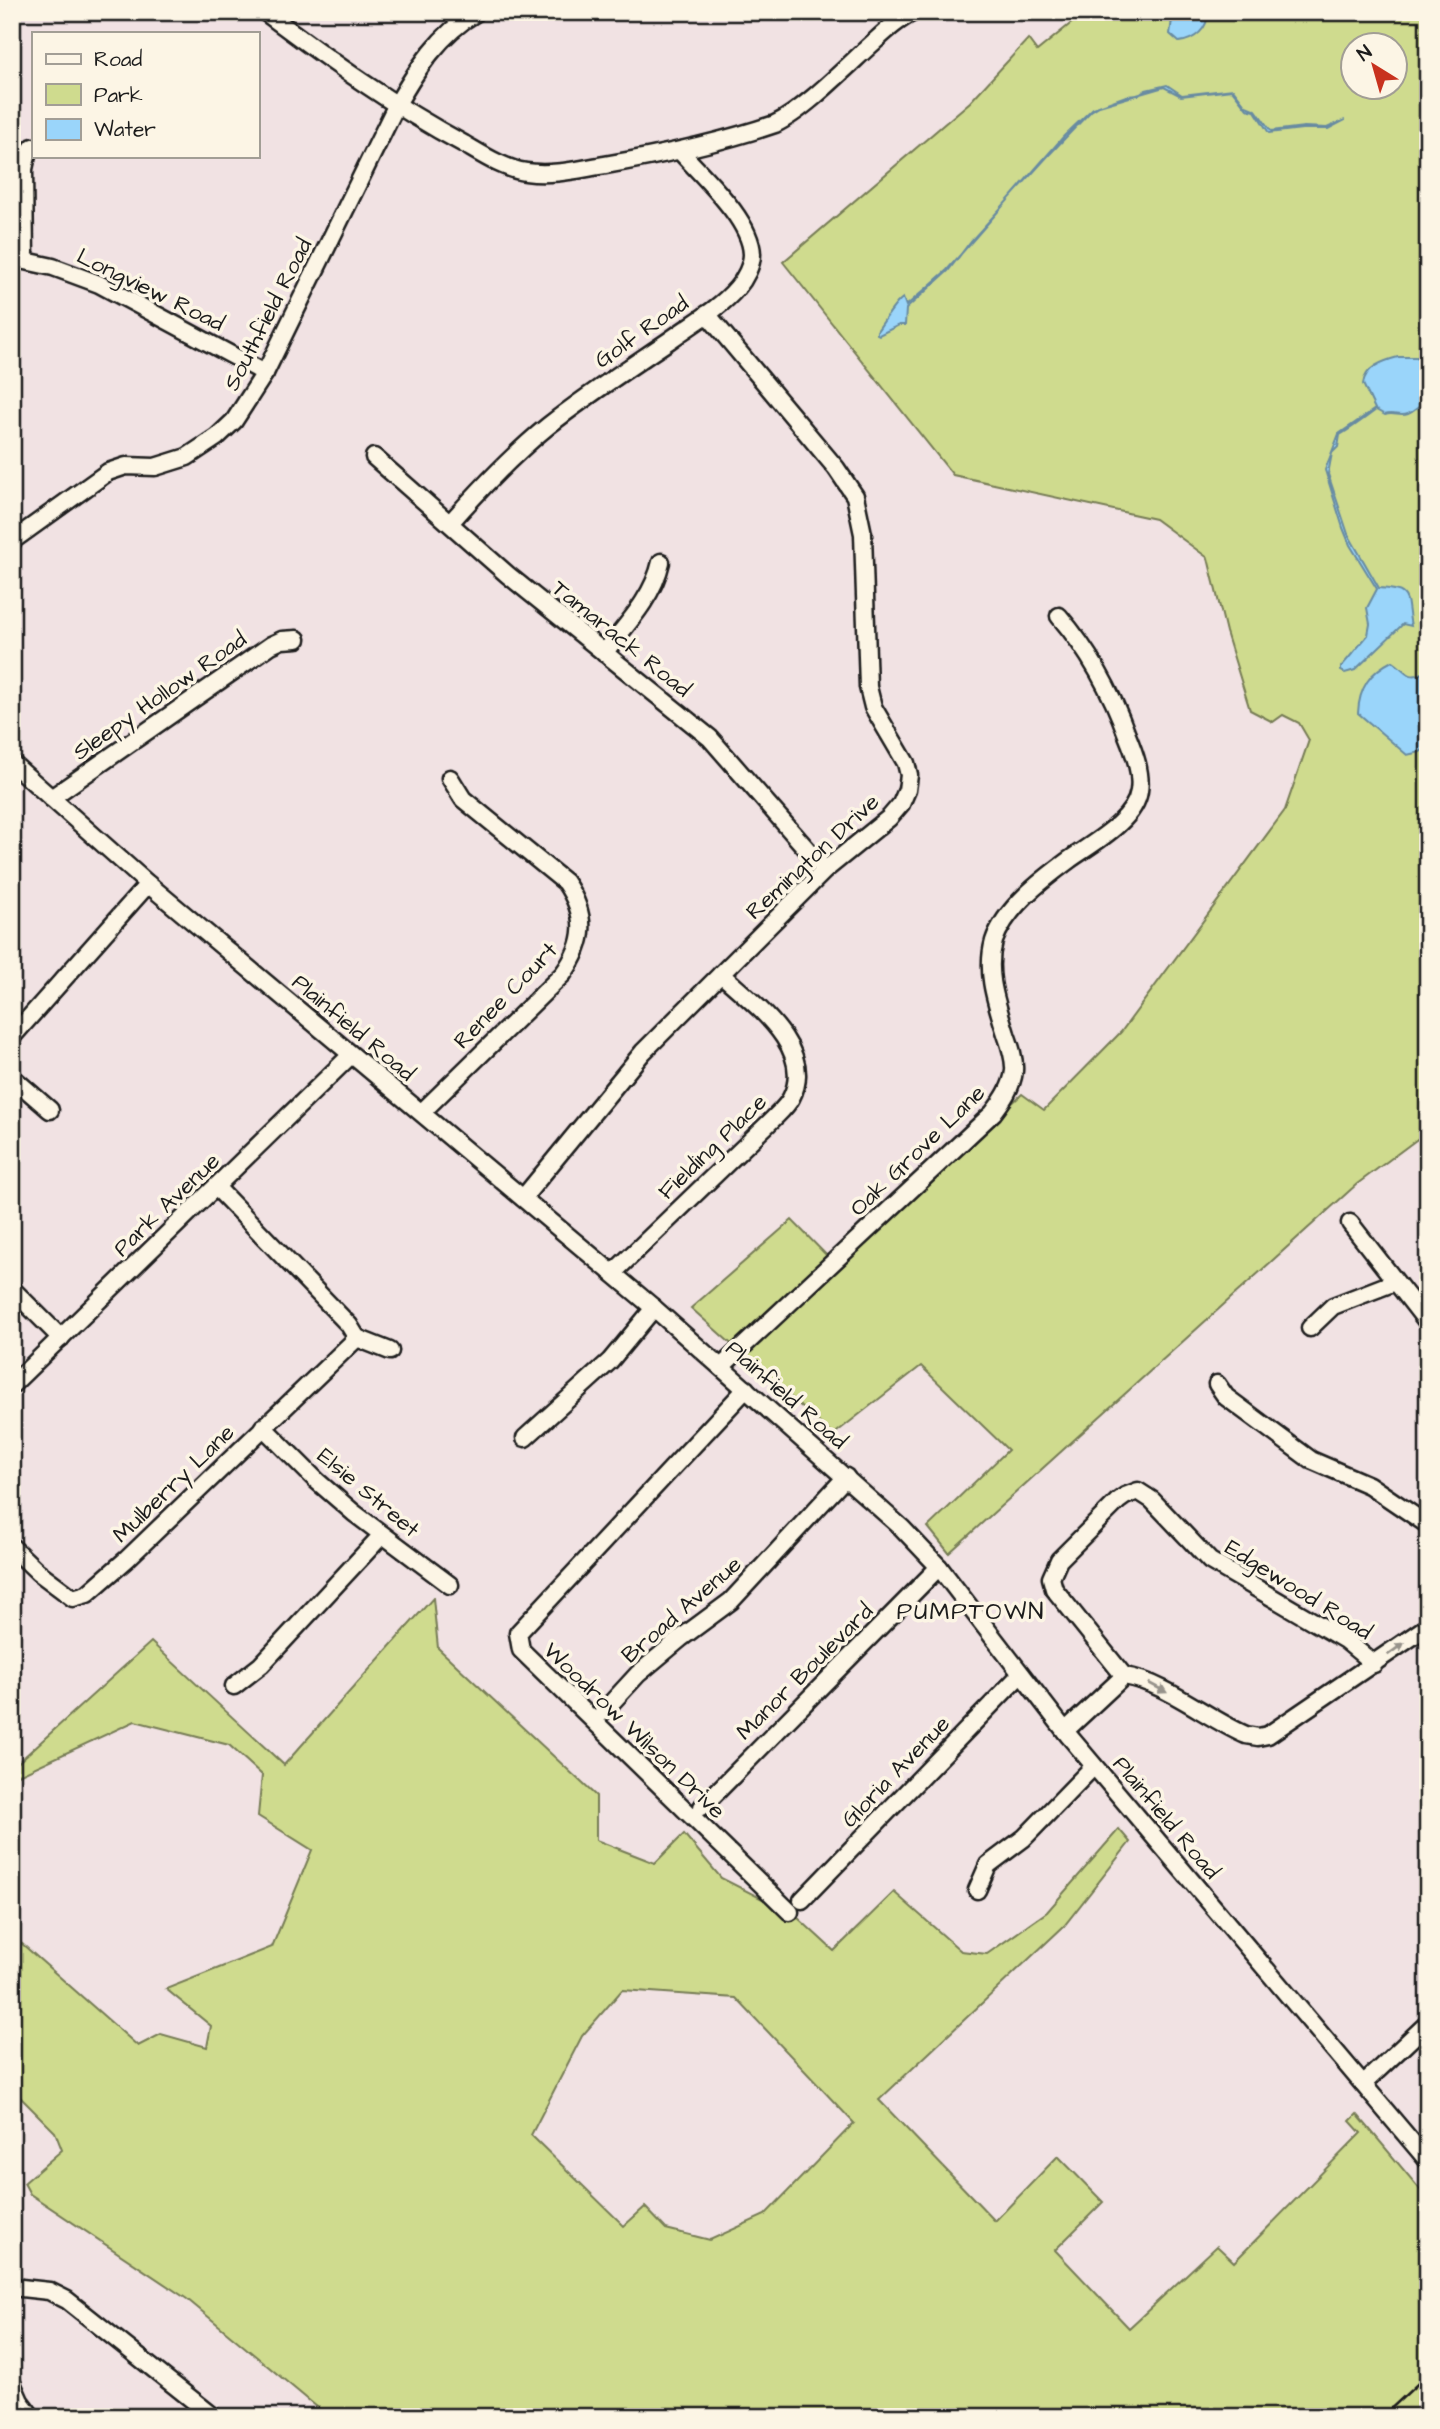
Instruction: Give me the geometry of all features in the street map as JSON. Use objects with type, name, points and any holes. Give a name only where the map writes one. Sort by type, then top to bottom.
[{"type":"street","points":[[265,12],[396,106],[498,163],[523,172],[549,174],[680,152],[785,119],[892,26],[914,12]]},
{"type":"street","name":"Southfield Road","points":[[12,541],[108,472],[126,466],[155,467],[187,457],[217,437],[234,421],[265,373],[396,106],[417,69],[441,41],[477,12]]},
{"type":"street","points":[[19,260],[24,169],[27,155],[32,148]]},
{"type":"street","name":"Golf Road","points":[[450,523],[485,483],[548,426],[707,314],[737,288],[748,272],[752,257],[750,241],[742,223],[680,152]]},
{"type":"street","name":"Longview Road","points":[[19,260],[53,267],[99,284],[265,373]]},
{"type":"street","name":"Remington Drive","points":[[523,1198],[643,1052],[825,870],[888,818],[901,804],[907,790],[909,775],[906,763],[873,707],[868,687],[864,552],[855,496],[847,481],[707,314]]},
{"type":"street","name":"Tamarack Road","points":[[374,457],[604,653],[710,738],[825,870]]},
{"type":"street","points":[[604,653],[649,595],[657,581],[661,562]]},
{"type":"street","name":"Oak Grove Lane","points":[[721,1367],[993,1113],[1006,1096],[1014,1069],[992,984],[990,968],[995,939],[1001,926],[1026,896],[1124,819],[1139,794],[1137,765],[1121,716],[1075,634],[1059,616]]},
{"type":"street","name":"Sleepy Hollow Road","points":[[51,798],[271,645],[282,639],[297,639]]},
{"type":"street","name":"Plainfield Road","points":[[12,763],[148,884],[654,1308],[902,1528],[939,1567],[1094,1766],[1428,2161]]},
{"type":"street","name":"Renee Court","points":[[422,1112],[563,974],[579,949],[582,937],[579,911],[565,882],[463,799],[450,778]]},
{"type":"street","points":[[12,1037],[148,884]]},
{"type":"street","name":"Fielding Place","points":[[613,1273],[774,1119],[792,1097],[797,1073],[789,1042],[774,1024],[721,974]]},
{"type":"street","name":"Park Avenue","points":[[12,1385],[351,1055]]},
{"type":"street","points":[[12,1077],[50,1110]]},
{"type":"street","points":[[216,1187],[349,1325],[357,1338],[390,1351]]},
{"type":"street","points":[[1350,1223],[1428,1324]]},
{"type":"street","points":[[1310,1328],[1333,1306],[1395,1282]]},
{"type":"street","points":[[12,1289],[61,1338]]},
{"type":"street","points":[[525,1438],[610,1361],[654,1308]]},
{"type":"street","name":"Mulberry Lane","points":[[12,1547],[37,1571],[73,1598],[87,1594],[127,1559],[357,1338]]},
{"type":"street","points":[[1217,1384],[1226,1397],[1311,1460],[1369,1485],[1428,1525]]},
{"type":"street","name":"Woodrow Wilson Drive","points":[[746,1389],[518,1633],[521,1650],[790,1912]]},
{"type":"street","name":"Elsie Street","points":[[263,1427],[317,1481],[382,1535],[450,1586]]},
{"type":"street","name":"Broad Avenue","points":[[603,1712],[638,1674],[731,1601],[846,1477]]},
{"type":"street","name":"Edgewood Road","points":[[1124,1676],[1054,1589],[1051,1578],[1059,1560],[1118,1501],[1138,1491],[1152,1500],[1210,1561],[1339,1636],[1374,1664]]},
{"type":"street","points":[[234,1686],[261,1665],[382,1535]]},
{"type":"street","name":"Manor Boulevard","points":[[702,1807],[939,1567]]},
{"type":"street","points":[[1065,1731],[1124,1676],[1153,1685],[1234,1730],[1258,1737],[1268,1735],[1428,1626]]},
{"type":"street","name":"Gloria Avenue","points":[[802,1900],[1021,1674]]},
{"type":"street","points":[[977,1890],[988,1865],[1024,1839],[1094,1766]]},
{"type":"street","points":[[1363,2084],[1428,2022]]},
{"type":"street","points":[[12,2287],[49,2291],[67,2300],[214,2417]]},
{"type":"street","points":[[12,2383],[17,2407],[32,2417]]},
{"type":"green space","points":[[1085,12],[1428,12],[1428,1131],[1357,1184],[949,1553],[928,1527],[1008,1450],[921,1366],[833,1435],[691,1308],[792,1220],[837,1266],[1022,1094],[1044,1110],[1121,1032],[1285,810],[1309,740],[1299,723],[1283,715],[1273,722],[1250,710],[1226,632],[1208,558],[1155,519],[953,475],[783,262],[970,102],[1028,39],[1037,51]]},
{"type":"green space","points":[[433,1598],[438,1648],[596,1796],[596,1840],[655,1863],[684,1834],[721,1878],[796,1916],[834,1951],[894,1892],[961,1951],[987,1954],[1047,1912],[1119,1829],[1130,1842],[1064,1926],[879,2100],[995,2221],[1058,2156],[1103,2202],[1055,2250],[1129,2328],[1217,2246],[1234,2262],[1361,2133],[1350,2121],[1357,2114],[1428,2199],[1428,2405],[1414,2417],[329,2417],[187,2299],[30,2194],[24,2183],[62,2150],[55,2132],[12,2089],[12,1935],[138,2046],[161,2034],[207,2047],[211,2026],[166,1989],[272,1947],[312,1850],[258,1816],[262,1775],[229,1745],[135,1721],[12,1778],[12,1768],[151,1642],[284,1765]],"holes":[[[622,1990],[736,1998],[854,2123],[765,2215],[710,2240],[666,2229],[645,2207],[624,2226],[531,2135],[582,2036]]]},
{"type":"water","points":[[1173,12],[1208,12],[1206,24],[1200,33],[1179,42],[1170,34]]},
{"type":"water","points":[[1167,85],[1182,95],[1233,89],[1246,106],[1256,110],[1271,131],[1304,127],[1327,128],[1345,120],[1328,129],[1269,133],[1255,111],[1247,109],[1232,90],[1181,96],[1164,87],[1141,94],[1146,90]]},
{"type":"water","points":[[1136,95],[1091,111],[1008,201],[1064,136],[1093,108]]},
{"type":"water","points":[[961,253],[948,271],[906,309],[905,325],[877,334],[900,300],[903,298],[906,306],[947,270]]},
{"type":"water","points":[[1398,357],[1416,357],[1428,361],[1428,403],[1405,415],[1385,415],[1376,410],[1340,435],[1338,447],[1332,453],[1328,474],[1348,534],[1379,588],[1398,591],[1406,597],[1411,626],[1403,624],[1355,670],[1345,673],[1341,671],[1341,667],[1368,635],[1370,624],[1367,608],[1377,589],[1350,545],[1325,470],[1339,434],[1375,409],[1363,384],[1367,373],[1381,363]]},
{"type":"water","points":[[1392,661],[1412,675],[1428,670],[1428,746],[1420,752],[1407,755],[1358,713],[1363,688],[1378,670]]},
{"type":"railway","points":[[1382,2417],[1428,2374]]},
{"type":"district","name":"PUMPTOWN","points":[[971,1611]]}]
